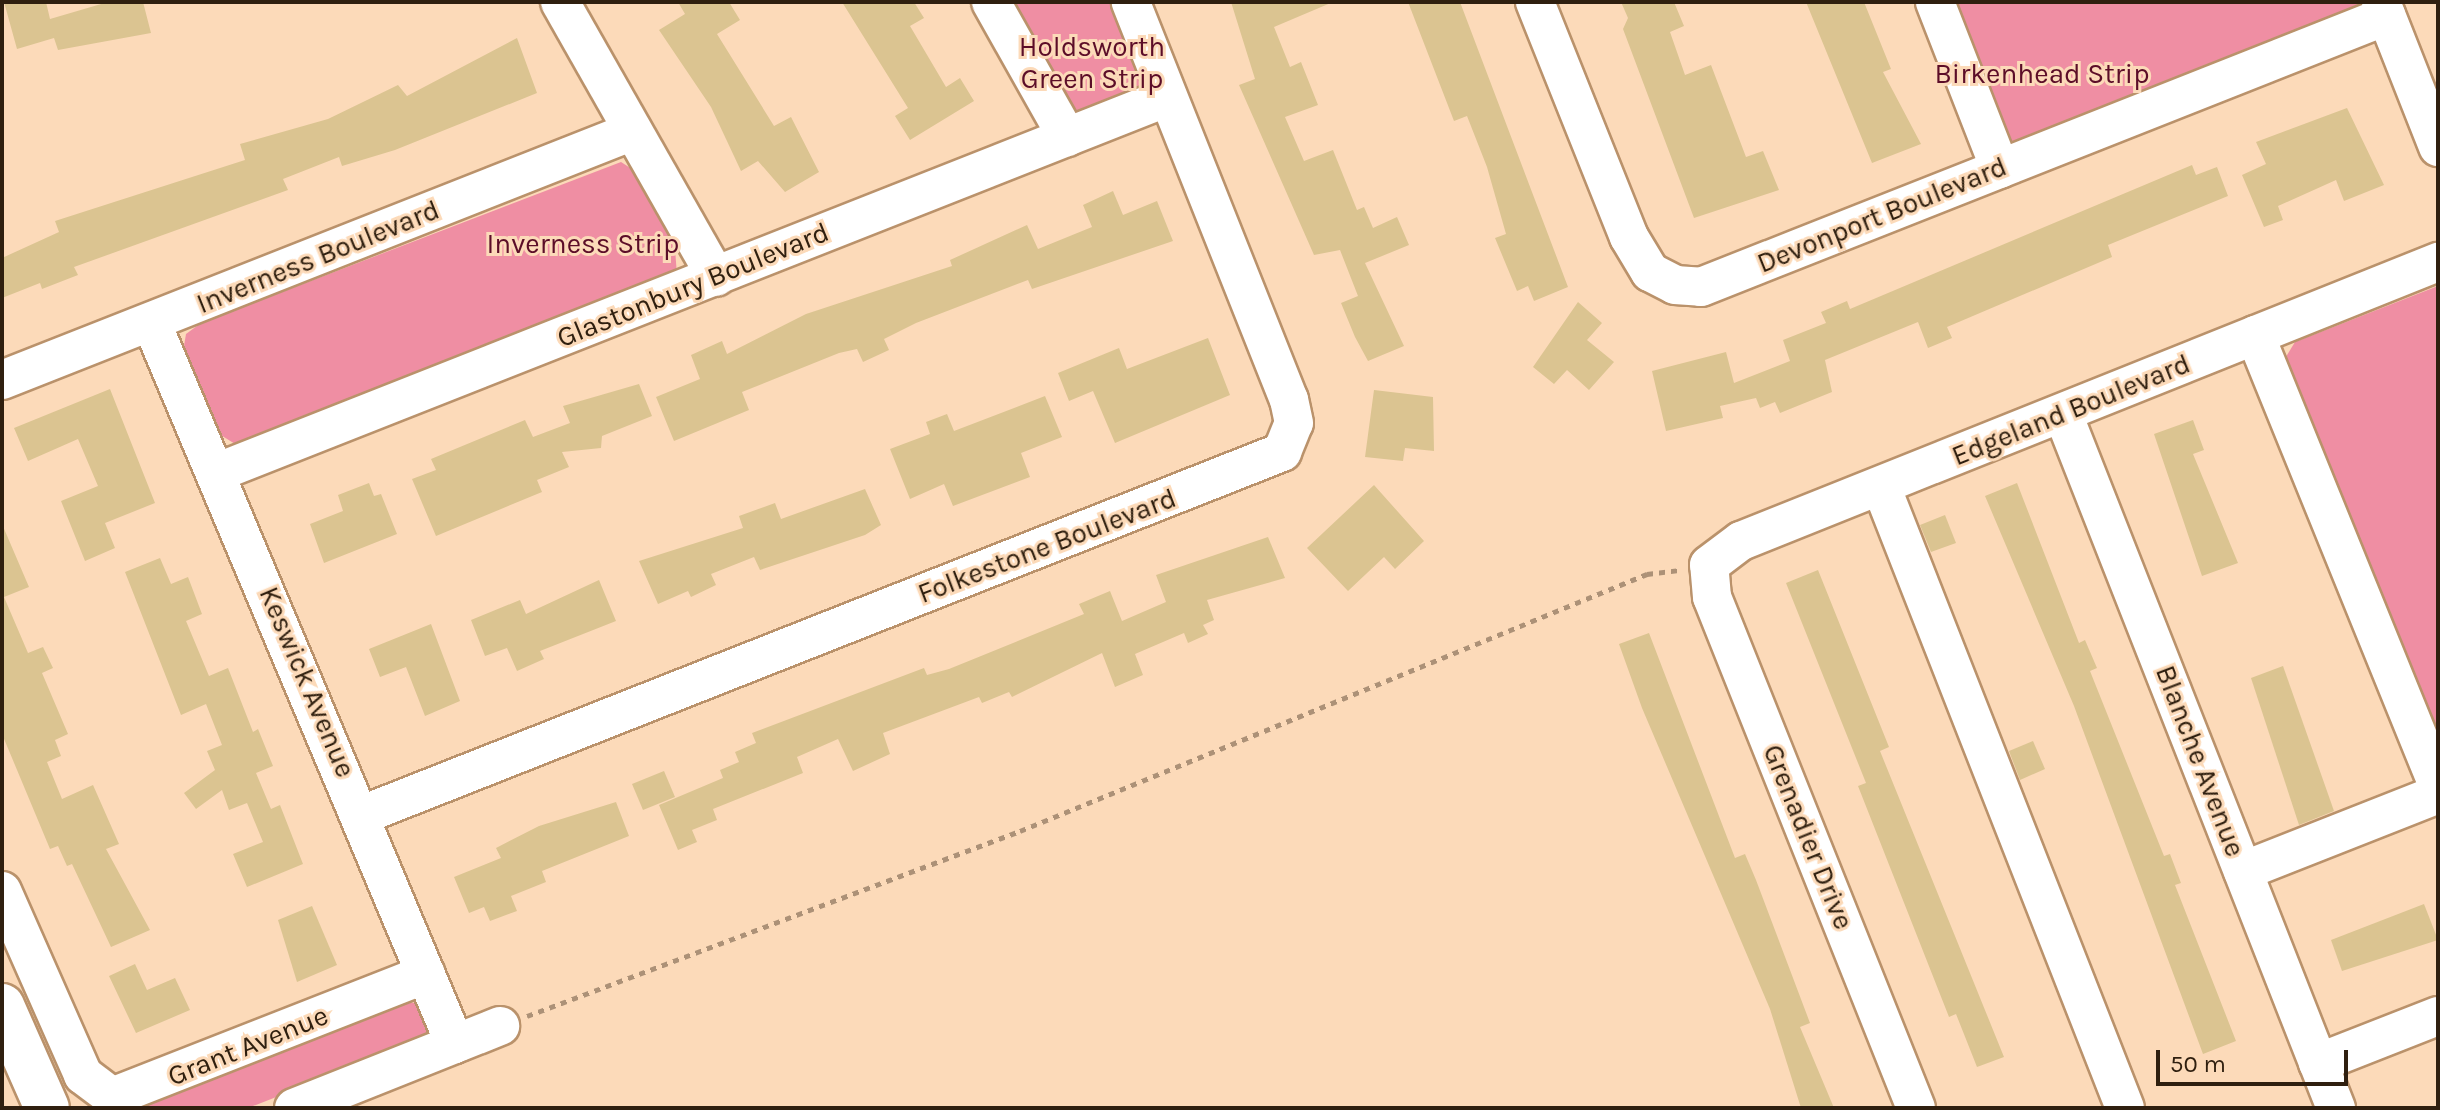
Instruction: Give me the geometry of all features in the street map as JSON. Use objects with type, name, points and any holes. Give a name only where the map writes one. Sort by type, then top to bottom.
[{"type":"main road","points":[[2,1006],[47,1108]]},
{"type":"street","points":[[560,2],[716,277]]},
{"type":"street","points":[[991,2],[1067,137]]},
{"type":"street","name":"Folkestone Boulevard","points":[[362,815],[1282,452],[1294,423],[1289,400],[1131,2]]},
{"type":"street","name":"Devonport Boulevard","points":[[1535,2],[1629,237],[1650,272],[1675,285],[1701,287],[2000,169],[2384,9]]},
{"type":"street","points":[[1935,2],[2000,169]]},
{"type":"street","points":[[2384,9],[2438,147]]},
{"type":"street","name":"Glastonbury Boulevard","points":[[218,472],[1168,97]]},
{"type":"street","name":"Inverness Boulevard","points":[[2,380],[152,324],[633,131]]},
{"type":"street","name":"Edgeland Boulevard","points":[[1709,565],[1741,541],[2438,262]]},
{"type":"street","name":"Keswick Avenue","points":[[152,324],[218,472],[455,1044]]},
{"type":"street","points":[[2255,335],[2438,786]]},
{"type":"street","name":"Blanche Avenue","points":[[2063,414],[2336,1108]]},
{"type":"street","points":[[1881,486],[2125,1108]]},
{"type":"street","name":"Grenadier Drive","points":[[1709,565],[1712,597],[1916,1108]]},
{"type":"street","points":[[2243,871],[2438,794]]},
{"type":"street","name":"Grant Avenue","points":[[2,891],[83,1075],[112,1097],[426,974]]},
{"type":"street","points":[[2318,1063],[2438,1016]]},
{"type":"street","points":[[294,1108],[500,1026]]},
{"type":"path","points":[[500,1026],[1020,831],[1647,574],[1709,565]]},
{"type":"green space","name":"Holdsworth Green Strip","points":[[992,2],[1131,2],[1168,97],[1067,137]]},
{"type":"green space","name":"Birkenhead Strip","points":[[1935,2],[2381,2],[2000,169]]},
{"type":"green space","name":"Inverness Strip","points":[[621,162],[635,171],[674,236],[677,275],[243,449],[216,432],[183,352],[186,334],[201,323]]},
{"type":"green space","points":[[2438,286],[2438,753],[2284,360],[2295,342]]},
{"type":"green space","points":[[398,1002],[419,1003],[431,1015],[427,1035],[248,1108],[130,1108]]},
{"type":"building","points":[[4,2],[46,2],[50,19],[108,2],[143,2],[151,33],[58,50],[54,38],[17,49]]},
{"type":"building","points":[[678,2],[729,2],[740,20],[717,34],[774,126],[791,117],[819,172],[785,192],[758,161],[741,171],[711,107],[659,30],[685,14]]},
{"type":"building","points":[[842,2],[914,2],[924,18],[910,26],[946,87],[960,78],[974,101],[910,140],[895,116],[908,108]]},
{"type":"building","points":[[1231,2],[1333,2],[1274,27],[1290,67],[1301,62],[1318,105],[1285,117],[1304,161],[1333,150],[1357,210],[1364,207],[1373,228],[1397,217],[1409,245],[1365,263],[1404,346],[1368,361],[1355,337],[1341,303],[1358,296],[1340,250],[1314,255],[1239,85],[1255,79]]},
{"type":"building","points":[[1408,2],[1460,2],[1568,287],[1534,301],[1528,286],[1517,291],[1495,238],[1506,234],[1487,167],[1467,116],[1454,121]]},
{"type":"building","points":[[1621,2],[1674,2],[1684,26],[1670,32],[1685,75],[1711,65],[1746,157],[1763,151],[1779,190],[1694,218],[1623,29],[1628,18]]},
{"type":"building","points":[[1806,2],[1864,2],[1891,69],[1883,72],[1921,144],[1872,163]]},
{"type":"building","points":[[517,38],[537,93],[395,150],[342,166],[339,157],[283,179],[288,190],[74,267],[78,275],[42,289],[40,283],[2,298],[2,258],[59,232],[55,221],[245,160],[240,144],[328,119],[398,85],[407,96]]},
{"type":"building","points":[[2347,108],[2384,185],[2344,201],[2336,180],[2278,206],[2283,220],[2264,227],[2242,175],[2266,164],[2256,142]]},
{"type":"building","points":[[2192,165],[2196,175],[2217,167],[2228,196],[2108,245],[2112,257],[1947,327],[1952,338],[1928,348],[1918,322],[1825,360],[1832,392],[1780,413],[1775,402],[1760,408],[1756,398],[1720,406],[1723,418],[1666,431],[1652,371],[1726,352],[1734,383],[1790,361],[1783,340],[1826,323],[1821,312],[1847,301],[1850,309]]},
{"type":"building","points":[[1113,191],[1123,215],[1157,201],[1173,241],[1032,289],[1028,280],[916,323],[884,339],[889,350],[863,362],[857,349],[839,353],[742,392],[749,410],[674,441],[656,397],[700,379],[691,355],[722,341],[727,354],[806,314],[952,266],[950,260],[1027,225],[1038,249],[1092,227],[1083,205]]},
{"type":"building","points":[[1578,302],[1602,323],[1587,340],[1614,362],[1589,390],[1567,370],[1554,384],[1533,367]]},
{"type":"building","points":[[1208,338],[1230,395],[1115,443],[1093,391],[1069,401],[1058,373],[1119,348],[1127,369]]},
{"type":"building","points":[[639,384],[652,416],[602,436],[601,448],[562,452],[569,467],[537,480],[542,492],[436,536],[412,479],[436,470],[431,459],[525,420],[533,437],[570,423],[563,406]]},
{"type":"building","points":[[110,389],[155,503],[105,523],[115,548],[85,561],[61,501],[98,486],[78,439],[28,461],[14,428]]},
{"type":"building","points":[[1374,390],[1433,397],[1434,451],[1405,448],[1403,461],[1365,457]]},
{"type":"building","points":[[1045,396],[1062,437],[1021,453],[1030,477],[953,506],[944,484],[910,499],[890,449],[930,434],[926,422],[947,414],[954,431]]},
{"type":"building","points":[[2193,420],[2204,450],[2193,454],[2238,563],[2202,576],[2154,434]]},
{"type":"building","points":[[369,483],[374,496],[381,494],[397,534],[324,563],[310,524],[343,511],[338,495]]},
{"type":"building","points":[[2017,483],[2079,643],[2085,640],[2097,668],[2090,671],[2164,856],[2170,854],[2181,883],[2175,885],[2236,1041],[2203,1054],[2074,706],[1985,496]]},
{"type":"building","points":[[1374,485],[1424,541],[1395,569],[1384,557],[1348,591],[1307,548]]},
{"type":"building","points":[[865,489],[881,525],[865,535],[760,570],[754,557],[711,574],[716,585],[691,597],[688,591],[658,604],[639,561],[743,528],[739,516],[775,503],[781,519]]},
{"type":"building","points":[[1945,515],[1956,543],[1931,552],[1920,525]]},
{"type":"building","points":[[2,524],[29,587],[4,597],[28,653],[43,647],[53,668],[42,673],[68,734],[55,740],[61,756],[47,762],[62,799],[93,785],[119,844],[106,849],[150,930],[111,947],[72,864],[67,866],[58,846],[50,849],[2,734]]},
{"type":"building","points":[[1268,537],[1285,578],[1207,600],[1214,620],[1203,625],[1208,634],[1188,643],[1184,633],[1135,654],[1143,675],[1115,687],[1102,653],[1012,697],[1009,692],[982,703],[979,697],[883,733],[890,754],[853,771],[838,739],[797,757],[803,773],[713,809],[717,820],[692,830],[697,842],[678,850],[659,805],[723,778],[720,770],[739,762],[735,752],[756,743],[752,733],[924,668],[927,675],[949,669],[1084,614],[1079,604],[1110,591],[1122,621],[1166,602],[1156,575]]},
{"type":"building","points":[[160,558],[171,584],[188,577],[202,614],[186,621],[209,676],[228,668],[253,732],[258,729],[273,766],[256,773],[271,809],[280,805],[303,864],[247,887],[233,854],[263,842],[247,803],[229,810],[222,790],[196,809],[184,793],[215,770],[207,751],[222,745],[206,704],[181,715],[125,572]]},
{"type":"building","points":[[1818,570],[1889,747],[1880,751],[2004,1057],[1977,1067],[1956,1014],[1949,1017],[1858,786],[1866,783],[1786,583]]},
{"type":"building","points":[[599,580],[616,621],[540,651],[544,659],[517,671],[507,648],[485,656],[471,620],[520,600],[526,614]]},
{"type":"building","points":[[431,624],[460,701],[425,716],[406,667],[380,677],[369,649]]},
{"type":"building","points":[[1649,633],[1735,858],[1745,854],[1756,880],[1810,1023],[1800,1027],[1834,1108],[1801,1108],[1770,1009],[1642,708],[1619,644]]},
{"type":"building","points":[[2283,666],[2334,811],[2299,825],[2251,678]]},
{"type":"building","points":[[2033,741],[2045,769],[2020,780],[2009,751]]},
{"type":"building","points":[[664,771],[675,797],[643,810],[632,784]]},
{"type":"building","points":[[616,802],[629,836],[542,871],[546,882],[511,896],[517,911],[490,921],[484,907],[469,913],[454,877],[501,858],[496,848],[539,826]]},
{"type":"building","points":[[2424,904],[2438,940],[2342,971],[2331,940]]},
{"type":"building","points":[[312,906],[337,965],[297,982],[278,920]]},
{"type":"building","points":[[135,964],[147,990],[175,978],[190,1010],[136,1033],[109,976]]}]
